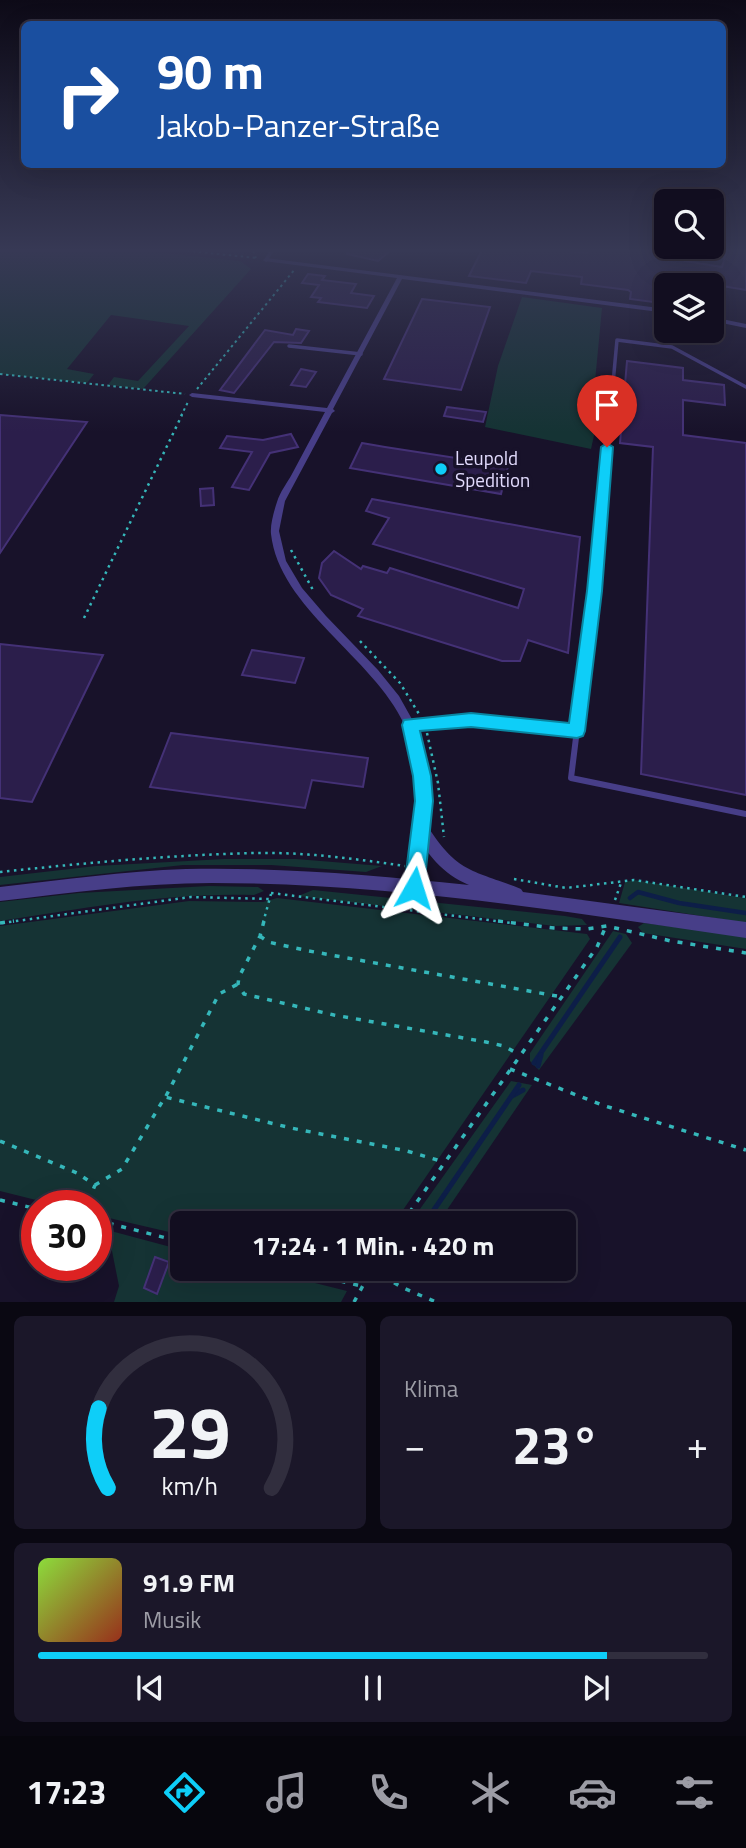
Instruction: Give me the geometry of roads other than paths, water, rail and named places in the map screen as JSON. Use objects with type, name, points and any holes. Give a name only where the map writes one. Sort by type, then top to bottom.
[{"type":"street","points":[[383,311],[278,508],[275,532],[285,566],[308,603],[383,681],[399,701],[410,725],[422,776],[424,801],[414,888]]},
{"type":"street","points":[[724,321],[746,326]]},
{"type":"street","points":[[192,395],[331,411]]},
{"type":"street","points":[[410,725],[471,720],[552,729]]},
{"type":"street","points":[[422,829],[435,852],[460,875],[547,903],[609,918],[746,930]]},
{"type":"street","points":[[0,894],[167,878],[272,890],[414,888],[547,903]]},
{"type":"lane","points":[[746,387],[672,346],[617,340],[594,591],[571,778],[746,814]]},
{"type":"lane","points":[[289,346],[361,354]]},
{"type":"lane","points":[[552,729],[577,731]]},
{"type":"waterway","points":[[630,898],[638,892],[679,903],[746,913]]},
{"type":"waterway","points":[[534,1063],[620,937]]},
{"type":"waterway","points":[[538,1066],[541,1055]]},
{"type":"waterway","points":[[433,1211],[519,1085]]},
{"type":"waterway","points":[[512,1096],[523,1090]]},
{"type":"place","name":"Leupold Spedition","points":[[441,469]]}]
